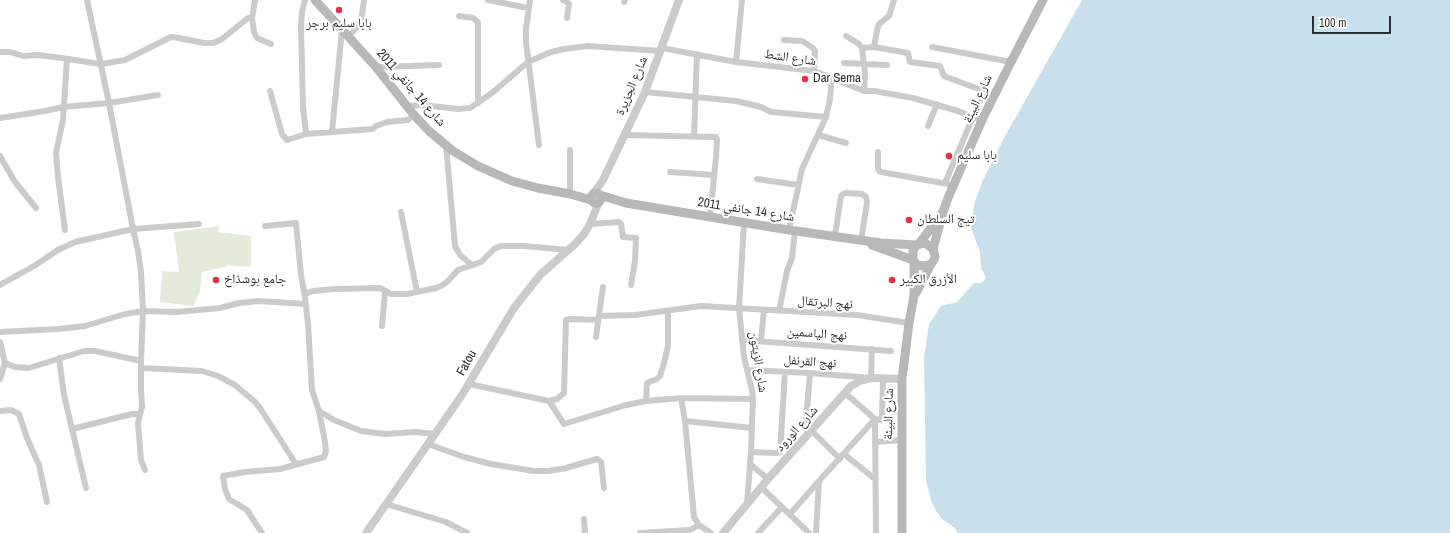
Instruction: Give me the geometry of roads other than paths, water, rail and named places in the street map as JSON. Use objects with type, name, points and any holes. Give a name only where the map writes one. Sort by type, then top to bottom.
[{"type":"main road","name":"شارع 14 جانفي 2011","points":[[315,0],[376,67],[406,106],[429,131],[461,157],[496,175],[528,186],[626,202],[710,218],[861,241],[918,244]]},
{"type":"main road","name":"شارع البيئة","points":[[933,249],[950,184],[978,119],[1043,0]]},
{"type":"main road","name":"شارع البيئة","points":[[918,244],[943,212]]},
{"type":"main road","name":"شارع 14 جانفي 2011","points":[[861,241],[914,261]]},
{"type":"main road","points":[[918,244],[928,244],[933,249],[935,257],[928,266],[921,266],[914,261],[913,250],[918,244]]},
{"type":"main road","name":"شارع البيئة","points":[[902,533],[902,379],[909,322],[914,296],[914,261]]},
{"type":"main road","name":"شارع البيئة","points":[[914,296],[931,264]]},
{"type":"street","points":[[87,0],[109,103],[141,272],[143,311],[141,365],[142,407],[138,423],[141,460],[145,470]]},
{"type":"street","points":[[255,0],[252,18],[254,32],[257,38],[270,44]]},
{"type":"street","points":[[305,0],[301,25],[306,134]]},
{"type":"street","points":[[348,37],[359,25],[364,0]]},
{"type":"street","points":[[488,0],[528,8]]},
{"type":"street","points":[[530,0],[526,29],[528,62],[539,145]]},
{"type":"street","points":[[564,0],[568,2],[567,18]]},
{"type":"street","name":"شارع الجزيرة","points":[[596,198],[645,92],[679,0]]},
{"type":"street","points":[[736,62],[742,0]]},
{"type":"street","points":[[874,47],[879,24],[889,16],[894,0]]},
{"type":"street","points":[[406,106],[423,105],[465,109],[478,104],[478,22],[473,18],[459,16]]},
{"type":"street","points":[[0,52],[10,52],[23,56],[37,55],[100,64],[125,60],[171,37],[204,43],[213,43],[222,39],[248,18],[252,18]]},
{"type":"street","points":[[332,132],[342,30]]},
{"type":"street","points":[[846,36],[859,44],[862,48],[864,64],[864,91]]},
{"type":"street","points":[[784,40],[802,41],[813,48],[815,51],[814,71]]},
{"type":"street","name":"شارع الشط","points":[[478,104],[528,62],[551,52],[584,46],[661,49],[697,54],[736,62],[814,71],[864,91],[913,98],[937,104],[978,119]]},
{"type":"street","points":[[862,48],[874,47],[908,53],[910,62],[939,66],[941,67],[944,76],[983,90],[984,93],[978,119]]},
{"type":"street","points":[[932,47],[1010,62]]},
{"type":"street","points":[[694,137],[697,54]]},
{"type":"street","points":[[65,230],[56,159],[63,120],[67,59]]},
{"type":"street","points":[[844,63],[887,65]]},
{"type":"street","points":[[376,67],[439,65]]},
{"type":"street","points":[[779,311],[786,271],[792,258],[792,231],[798,185],[803,165],[826,117],[830,99],[832,78]]},
{"type":"street","points":[[270,91],[282,134],[287,140],[306,134],[373,129],[376,126],[386,122],[408,120],[414,115]]},
{"type":"street","points":[[645,92],[736,101],[761,107],[771,112],[826,117]]},
{"type":"street","points":[[0,118],[63,107],[109,103],[158,95]]},
{"type":"street","points":[[928,126],[937,104]]},
{"type":"street","points":[[624,135],[717,138],[710,218]]},
{"type":"street","points":[[818,136],[846,143]]},
{"type":"street","points":[[446,145],[455,246],[460,255],[472,265]]},
{"type":"street","points":[[570,150],[570,194]]},
{"type":"street","points":[[878,152],[878,168],[881,172],[950,184]]},
{"type":"street","points":[[0,156],[15,182],[36,208]]},
{"type":"street","points":[[670,172],[714,175]]},
{"type":"street","points":[[757,179],[798,185]]},
{"type":"street","points":[[835,236],[841,196],[846,193],[862,194],[866,197],[867,202],[861,241]]},
{"type":"street","name":"Fatou","points":[[366,533],[469,384],[514,308],[540,275],[580,239],[590,224],[596,198]]},
{"type":"street","points":[[401,212],[417,292]]},
{"type":"street","points":[[590,224],[618,222],[621,224],[623,237],[636,238],[635,261],[631,284]]},
{"type":"street","points":[[262,533],[247,510],[229,499],[225,489],[223,476],[245,472],[273,471],[324,457],[326,451],[319,411],[312,390],[306,304],[301,275],[296,223],[265,226]]},
{"type":"street","name":"شارع الزيتون","points":[[744,223],[739,308],[742,340],[752,390],[751,452],[747,505]]},
{"type":"street","points":[[0,285],[34,266],[58,250],[75,242],[133,229],[199,224]]},
{"type":"street","points":[[305,294],[312,291],[334,289],[380,288],[385,292],[397,295],[417,292],[441,286],[458,270],[481,262],[494,250],[501,246],[506,245],[568,250]]},
{"type":"street","points":[[596,336],[603,287]]},
{"type":"street","points":[[382,326],[385,292]]},
{"type":"street","points":[[0,332],[85,326],[125,314],[143,311],[177,312],[220,308],[240,303],[258,301],[306,304]]},
{"type":"street","name":"نهج البرتقال","points":[[548,402],[564,393],[566,320],[572,318],[599,318],[635,315],[701,306],[857,316],[909,322]]},
{"type":"street","points":[[761,340],[764,310]]},
{"type":"street","points":[[646,401],[647,382],[657,379],[660,376],[664,363],[668,346],[668,311]]},
{"type":"street","name":"نهج الياسمين","points":[[742,340],[761,340],[891,351]]},
{"type":"street","points":[[0,342],[5,363],[0,378]]},
{"type":"street","points":[[872,349],[870,378],[902,379]]},
{"type":"street","points":[[5,363],[15,367],[29,368],[84,351],[95,351],[141,365],[202,371],[218,376],[235,386],[255,402],[296,464]]},
{"type":"street","points":[[59,358],[64,395],[86,488]]},
{"type":"street","name":"نهج القرنفل","points":[[747,370],[870,378]]},
{"type":"street","points":[[751,452],[780,452],[785,372]]},
{"type":"street","points":[[810,373],[806,421],[807,426],[812,432],[842,456],[875,479]]},
{"type":"street","name":"شارع الورود","points":[[747,505],[768,479],[845,394],[856,383],[870,378]]},
{"type":"street","points":[[845,394],[875,419],[881,420],[883,378]]},
{"type":"street","points":[[469,384],[548,402],[564,424],[626,405],[646,401],[682,398],[752,399]]},
{"type":"street","points":[[682,398],[692,510],[694,517],[711,533]]},
{"type":"street","points":[[0,411],[11,410],[19,414],[27,438],[39,465],[47,502]]},
{"type":"street","points":[[319,411],[334,420],[361,431],[385,434],[416,432],[434,434]]},
{"type":"street","points":[[72,429],[132,414],[140,414]]},
{"type":"street","points":[[875,419],[876,533]]},
{"type":"street","points":[[790,514],[875,419]]},
{"type":"street","points":[[322,429],[328,421],[334,420]]},
{"type":"street","points":[[685,421],[752,428]]},
{"type":"street","points":[[875,442],[901,440]]},
{"type":"street","points":[[428,444],[464,457],[492,464],[534,471],[549,471],[566,468],[596,459],[601,462],[604,488]]},
{"type":"street","points":[[750,464],[768,479]]},
{"type":"street","points":[[816,533],[820,481]]},
{"type":"street","points":[[761,487],[790,514],[801,530],[809,533]]},
{"type":"street","points":[[386,504],[446,522],[467,533]]},
{"type":"street","points":[[723,533],[747,505]]},
{"type":"street","points":[[758,533],[782,507]]},
{"type":"street","points":[[584,519],[585,533]]},
{"type":"street","points":[[640,533],[690,530],[700,524]]},
{"type":"water","points":[[1082,0],[1450,0],[1450,533],[958,533],[955,528],[942,519],[936,511],[931,500],[926,480],[924,358],[929,324],[941,306],[957,302],[974,283],[981,283],[986,278],[981,269],[980,252],[970,225],[975,201],[983,180],[1005,136]]},
{"type":"place","name":"بابا سليم برجر","points":[[339,10]]},
{"type":"place","name":"Dar Sema","points":[[805,79]]},
{"type":"place","name":"بابا سليم","points":[[949,156]]},
{"type":"place","name":"تيج السلطان","points":[[909,220]]},
{"type":"place","name":"جامع بوشذاخ","points":[[216,280]]},
{"type":"place","name":"الأزرق الكبير","points":[[892,280]]}]
